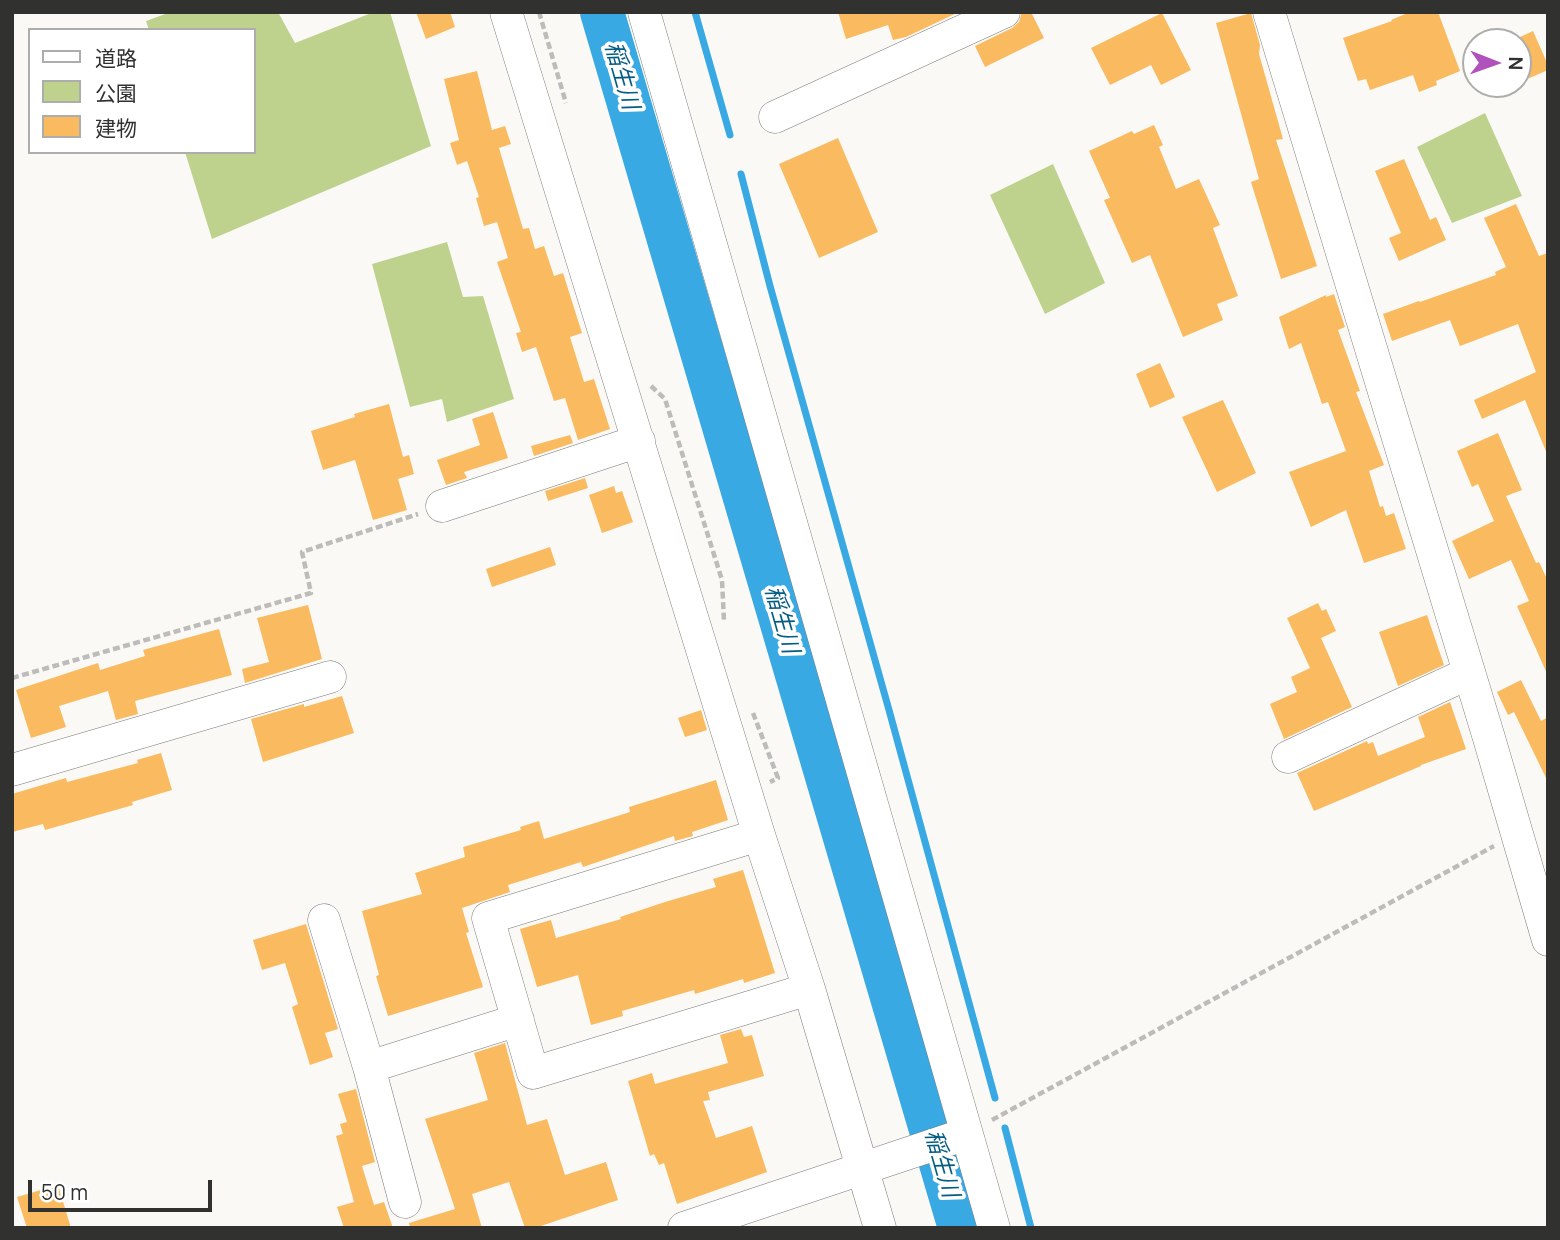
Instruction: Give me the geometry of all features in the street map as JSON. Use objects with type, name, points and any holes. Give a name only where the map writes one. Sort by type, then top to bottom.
[{"type":"street","points":[[506,12],[759,835],[809,989],[880,1228]]},
{"type":"street","points":[[644,12],[959,1136],[993,1228]]},
{"type":"street","points":[[775,117],[1003,12]]},
{"type":"street","points":[[1269,12],[1548,940]]},
{"type":"street","points":[[442,506],[639,441]]},
{"type":"street","points":[[1288,757],[1469,673]]},
{"type":"street","points":[[12,770],[330,677]]},
{"type":"street","points":[[759,835],[488,918],[533,1073],[809,989]]},
{"type":"street","points":[[324,920],[369,1067],[405,1202]]},
{"type":"street","points":[[369,1067],[518,1020]]},
{"type":"street","points":[[684,1228],[959,1136]]},
{"type":"path","points":[[12,678],[311,593],[302,552],[442,506]]},
{"type":"path","points":[[959,1136],[1517,833]]},
{"type":"green space","points":[[171,12],[278,12],[295,43],[374,12],[390,12],[431,146],[212,239],[186,154],[256,154],[256,28],[148,28],[146,21]]},
{"type":"green space","points":[[1485,113],[1522,196],[1452,223],[1417,147]]},
{"type":"green space","points":[[1053,164],[1105,283],[1045,314],[990,195]]},
{"type":"green space","points":[[447,242],[463,297],[483,296],[514,399],[447,422],[442,399],[410,407],[372,264]]},
{"type":"building","points":[[416,12],[450,12],[455,27],[426,39]]},
{"type":"building","points":[[838,12],[959,12],[906,37],[893,40],[888,25],[846,39]]},
{"type":"building","points":[[1022,12],[1031,12],[1044,38],[985,67],[975,46],[1012,28],[1019,22]]},
{"type":"building","points":[[1410,12],[1438,12],[1460,71],[1419,92],[1413,75],[1370,90],[1366,79],[1358,81],[1343,38]]},
{"type":"building","points":[[1162,13],[1191,70],[1161,85],[1151,65],[1110,85],[1091,48]]},
{"type":"building","points":[[1251,13],[1260,45],[1259,54],[1283,139],[1276,140],[1317,266],[1281,279],[1251,182],[1259,179],[1216,23]]},
{"type":"building","points":[[1532,31],[1548,70],[1532,77]]},
{"type":"building","points":[[477,71],[492,130],[505,126],[511,144],[499,148],[523,229],[529,228],[535,249],[544,246],[554,276],[563,273],[582,333],[570,337],[584,382],[594,379],[610,429],[578,440],[565,398],[554,401],[536,347],[522,352],[516,333],[521,332],[497,262],[508,258],[497,222],[484,226],[476,198],[479,197],[467,161],[457,165],[450,143],[459,140],[444,79]]},
{"type":"building","points":[[1154,125],[1163,145],[1159,147],[1176,189],[1199,179],[1220,225],[1213,228],[1238,296],[1217,304],[1223,320],[1183,337],[1150,255],[1132,263],[1104,200],[1110,198],[1089,151],[1132,131],[1134,134]]},
{"type":"building","points":[[838,138],[878,232],[819,258],[779,164]]},
{"type":"building","points":[[1404,159],[1430,220],[1436,217],[1446,240],[1399,261],[1389,238],[1401,233],[1375,171]]},
{"type":"building","points":[[1516,204],[1539,256],[1548,253],[1547,454],[1525,400],[1482,419],[1474,400],[1536,372],[1518,324],[1460,346],[1450,320],[1392,341],[1383,314],[1496,275],[1495,272],[1506,267],[1484,218]]},
{"type":"building","points":[[1334,294],[1345,327],[1338,330],[1360,391],[1356,392],[1384,465],[1369,471],[1380,507],[1383,506],[1386,516],[1394,513],[1406,549],[1364,563],[1346,510],[1311,527],[1289,472],[1346,451],[1328,402],[1322,404],[1301,343],[1289,349],[1279,317],[1326,295]]},
{"type":"building","points":[[1160,363],[1175,397],[1150,408],[1136,374]]},
{"type":"building","points":[[1223,400],[1256,473],[1217,492],[1182,417]]},
{"type":"building","points":[[389,404],[403,457],[409,455],[414,474],[398,479],[407,510],[373,520],[355,460],[323,470],[311,431]]},
{"type":"building","points":[[493,412],[508,458],[464,472],[467,478],[446,485],[437,460],[480,445],[472,419]]},
{"type":"building","points":[[1498,433],[1522,490],[1506,496],[1536,563],[1539,562],[1548,581],[1548,676],[1517,606],[1529,601],[1511,560],[1469,579],[1452,541],[1494,521],[1478,484],[1472,487],[1457,451]]},
{"type":"building","points":[[570,435],[573,443],[534,456],[531,446]]},
{"type":"building","points":[[585,478],[588,488],[548,501],[545,491]]},
{"type":"building","points":[[614,486],[616,493],[622,491],[633,522],[602,533],[589,495]]},
{"type":"building","points":[[550,547],[556,565],[492,587],[486,569]]},
{"type":"building","points":[[1318,603],[1322,611],[1326,609],[1336,631],[1321,638],[1352,707],[1284,739],[1270,704],[1297,692],[1291,677],[1310,668],[1287,618]]},
{"type":"building","points":[[308,605],[322,659],[245,683],[242,669],[269,662],[257,618]]},
{"type":"building","points":[[1427,615],[1444,665],[1398,686],[1379,632]]},
{"type":"building","points":[[219,629],[232,675],[135,701],[138,714],[116,720],[108,691],[59,706],[66,727],[31,738],[16,690],[98,663],[100,670],[145,656],[143,650]]},
{"type":"building","points":[[1521,680],[1541,721],[1548,717],[1548,782],[1514,712],[1508,715],[1497,692]]},
{"type":"building","points":[[342,696],[354,733],[263,762],[251,719]]},
{"type":"building","points":[[1450,702],[1466,749],[1421,765],[1314,811],[1297,773],[1367,741],[1368,744],[1373,742],[1378,756],[1425,737],[1418,717]]},
{"type":"building","points":[[701,710],[707,730],[685,737],[678,718]]},
{"type":"building","points":[[161,753],[172,790],[132,802],[133,805],[45,830],[43,824],[12,832],[12,794],[66,778],[67,782],[138,763],[137,760]]},
{"type":"building","points":[[716,780],[728,820],[692,832],[693,836],[675,841],[674,836],[583,867],[581,862],[508,885],[510,892],[462,908],[469,932],[466,933],[483,987],[388,1016],[362,911],[422,894],[415,873],[465,857],[463,847],[521,830],[520,827],[539,821],[544,839],[630,812],[629,807]]},
{"type":"building","points":[[743,870],[775,973],[744,983],[743,979],[695,994],[694,990],[622,1011],[623,1016],[591,1025],[578,975],[537,987],[520,929],[551,920],[556,938],[716,887],[713,879]]},
{"type":"building","points":[[306,924],[338,1029],[325,1033],[333,1057],[310,1065],[292,1007],[298,1004],[285,963],[262,970],[253,940]]},
{"type":"building","points":[[741,1029],[744,1037],[752,1035],[764,1076],[708,1092],[710,1100],[703,1101],[716,1138],[752,1126],[767,1172],[677,1204],[664,1163],[659,1165],[654,1154],[650,1156],[628,1081],[652,1073],[655,1084],[728,1063],[720,1035]]},
{"type":"building","points":[[505,1043],[527,1125],[547,1119],[565,1175],[606,1162],[618,1200],[535,1228],[525,1228],[509,1182],[472,1194],[482,1228],[410,1228],[409,1223],[455,1209],[425,1119],[488,1100],[474,1053]]},
{"type":"building","points":[[356,1089],[375,1162],[362,1166],[374,1205],[384,1202],[393,1228],[344,1228],[337,1207],[354,1202],[336,1136],[343,1134],[340,1124],[347,1122],[338,1094]]},
{"type":"building","points":[[58,1185],[71,1228],[27,1228],[17,1197]]},
{"type":"waterway","name":"稲生川","points":[[602,12],[960,1228]]},
{"type":"waterway","points":[[695,12],[730,135]]},
{"type":"waterway","points":[[741,174],[995,1098]]},
{"type":"waterway","points":[[1005,1128],[1031,1228]]}]
